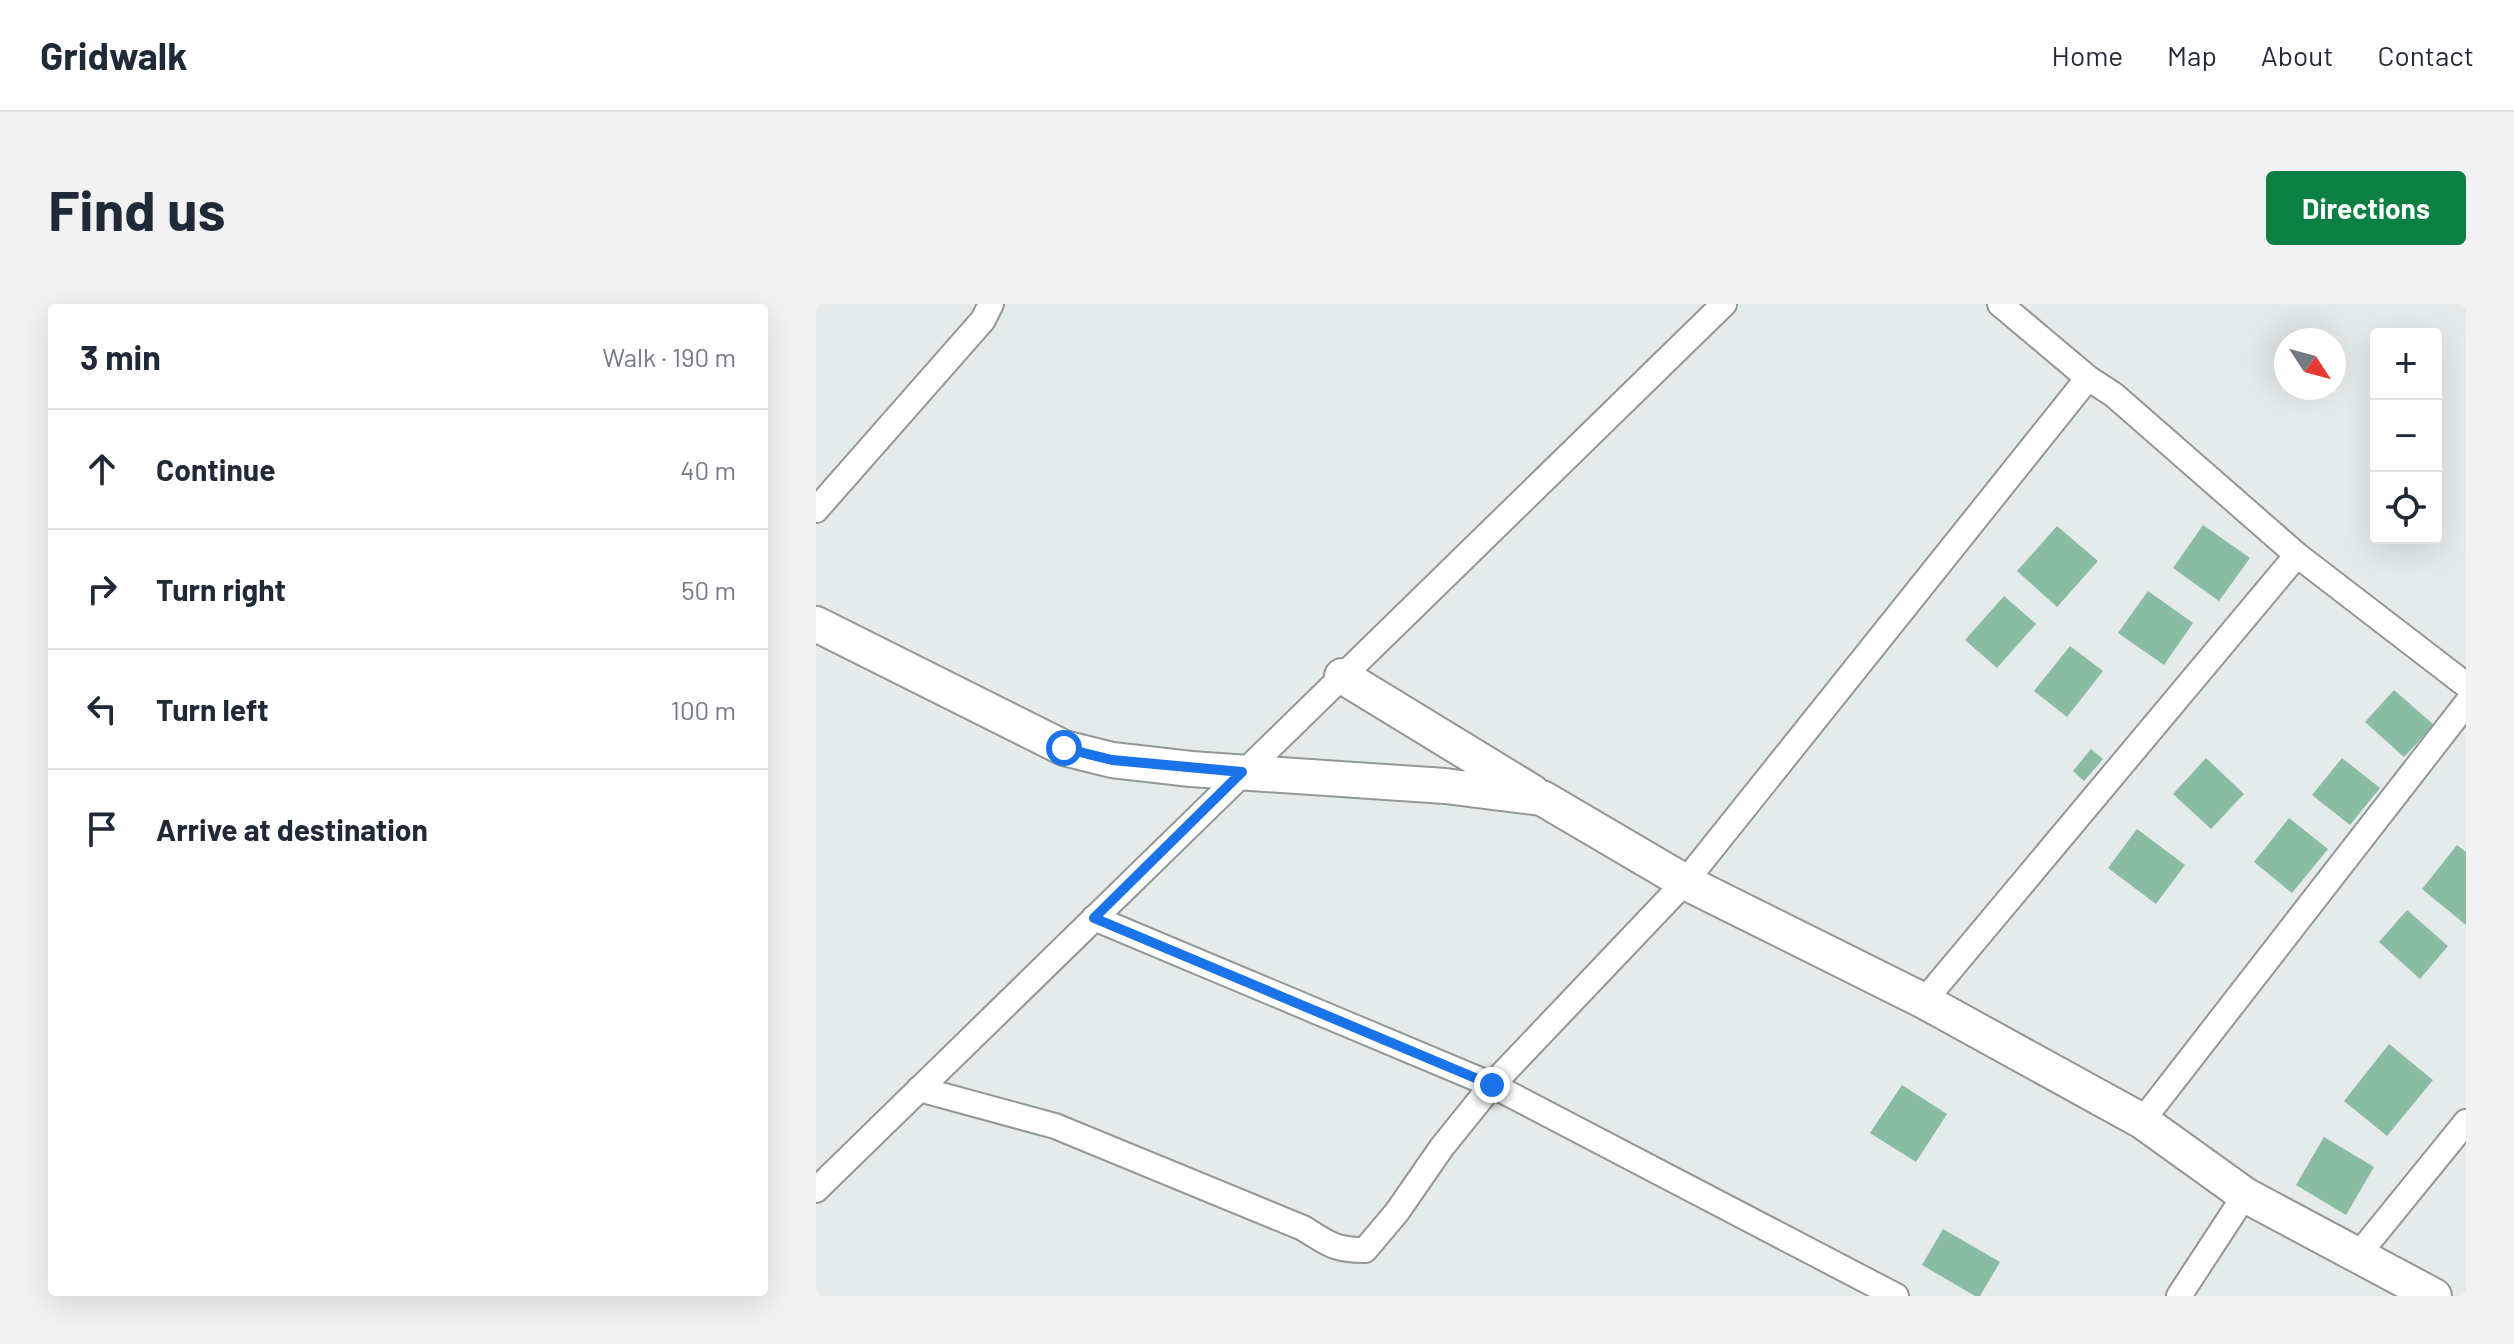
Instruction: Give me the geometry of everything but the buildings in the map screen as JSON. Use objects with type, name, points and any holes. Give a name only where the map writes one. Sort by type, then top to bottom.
[{"type":"street","points":[[816,510],[983,320],[991,304]]},
{"type":"street","points":[[816,1190],[1724,304]]},
{"type":"street","points":[[2000,304],[2088,378],[2114,395],[2297,555],[2466,685]]},
{"type":"street","points":[[919,1089],[1055,1126],[1303,1228],[1342,1250],[1365,1250],[1492,1085],[1685,882],[2088,378]]},
{"type":"street","points":[[1924,1001],[2297,555]]},
{"type":"street","points":[[816,624],[1064,748],[1112,760],[1445,786],[1542,798]]},
{"type":"street","points":[[1342,676],[1685,882],[1924,1001],[2142,1121],[2245,1195],[2434,1296]]},
{"type":"street","points":[[2142,1121],[2466,704]]},
{"type":"street","points":[[1094,918],[1492,1085],[1896,1296]]},
{"type":"street","points":[[2358,1255],[2466,1122]]},
{"type":"street","points":[[2179,1296],[2245,1195]]},
{"type":"route","points":[[1064,748],[1112,760],[1242,772],[1094,918],[1492,1085]]}]
